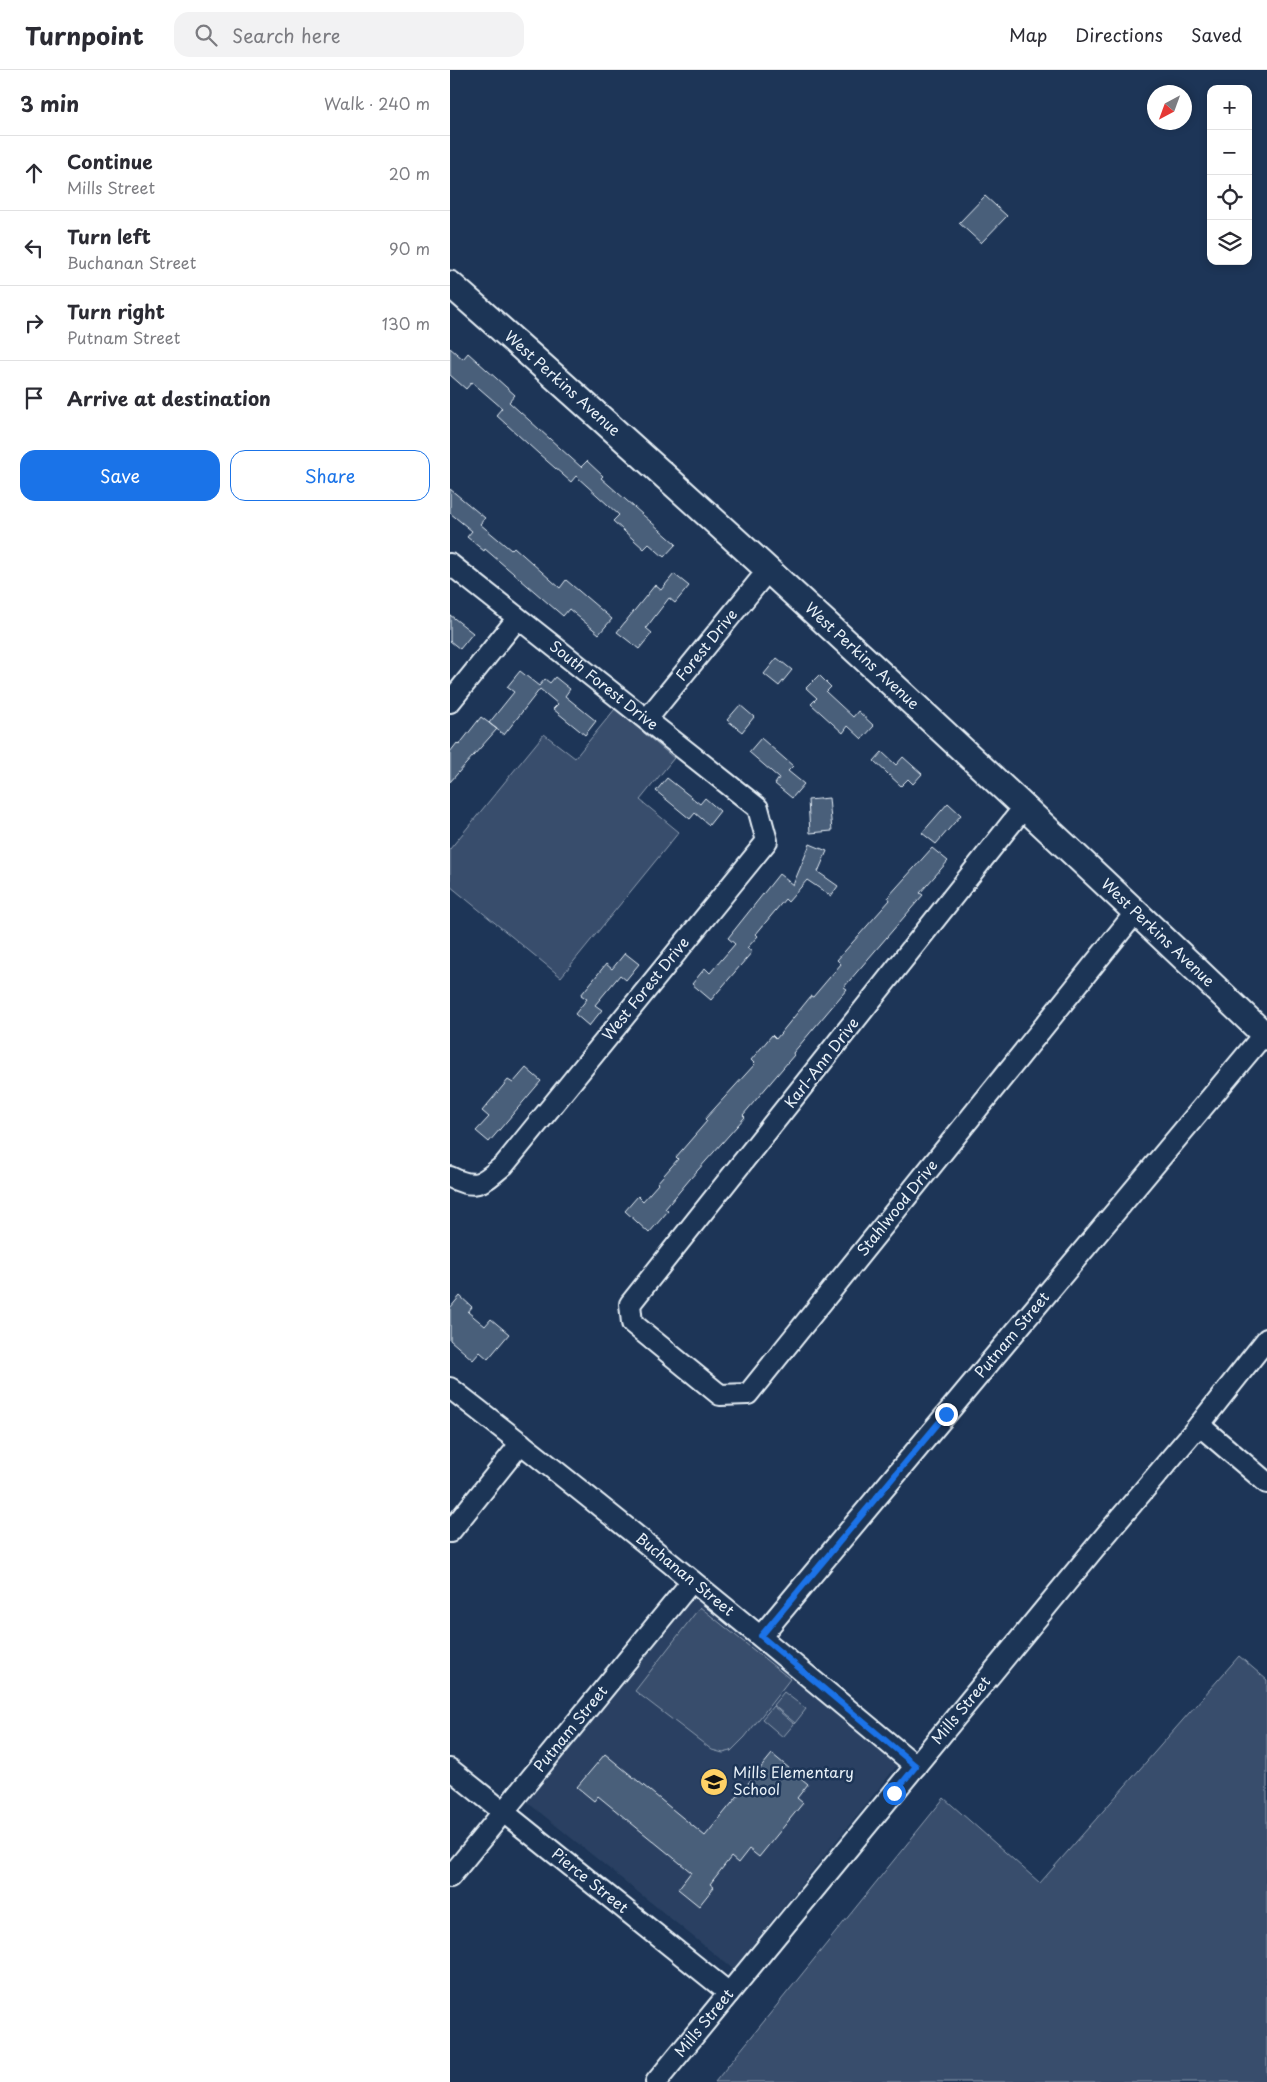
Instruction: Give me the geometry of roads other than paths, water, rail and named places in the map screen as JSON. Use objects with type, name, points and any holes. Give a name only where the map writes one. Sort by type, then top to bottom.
[{"type":"main road","name":"West Perkins Avenue","points":[[450,284],[647,458],[1026,806],[1265,1035]]},
{"type":"street","name":"South Forest Drive","points":[[450,564],[517,619],[647,719],[758,808]]},
{"type":"street","name":"Forest Drive","points":[[647,719],[768,570]]},
{"type":"street","points":[[450,702],[517,619]]},
{"type":"street","name":"Karl-Ann Drive","points":[[632,1323],[630,1304],[1026,806]]},
{"type":"street","name":"West Forest Drive","points":[[450,1177],[463,1184],[482,1183],[504,1164],[767,841],[758,808]]},
{"type":"street","name":"Stahlwood Drive","points":[[632,1323],[720,1395],[748,1394],[1136,912]]},
{"type":"street","name":"Putnam Street","points":[[761,1636],[1265,1035]]},
{"type":"street","name":"Mills Street","points":[[656,2082],[1199,1425],[1267,1339]]},
{"type":"street","name":"Buchanan Street","points":[[450,1388],[761,1636],[916,1766]]},
{"type":"street","points":[[1199,1425],[1267,1483]]},
{"type":"street","points":[[450,1532],[521,1443]]},
{"type":"street","name":"Putnam Street","points":[[450,1877],[692,1581]]},
{"type":"street","name":"Pierce Street","points":[[450,1768],[729,1993]]},
{"type":"place","name":"Mills Elementary School","points":[[714,1782]]}]
